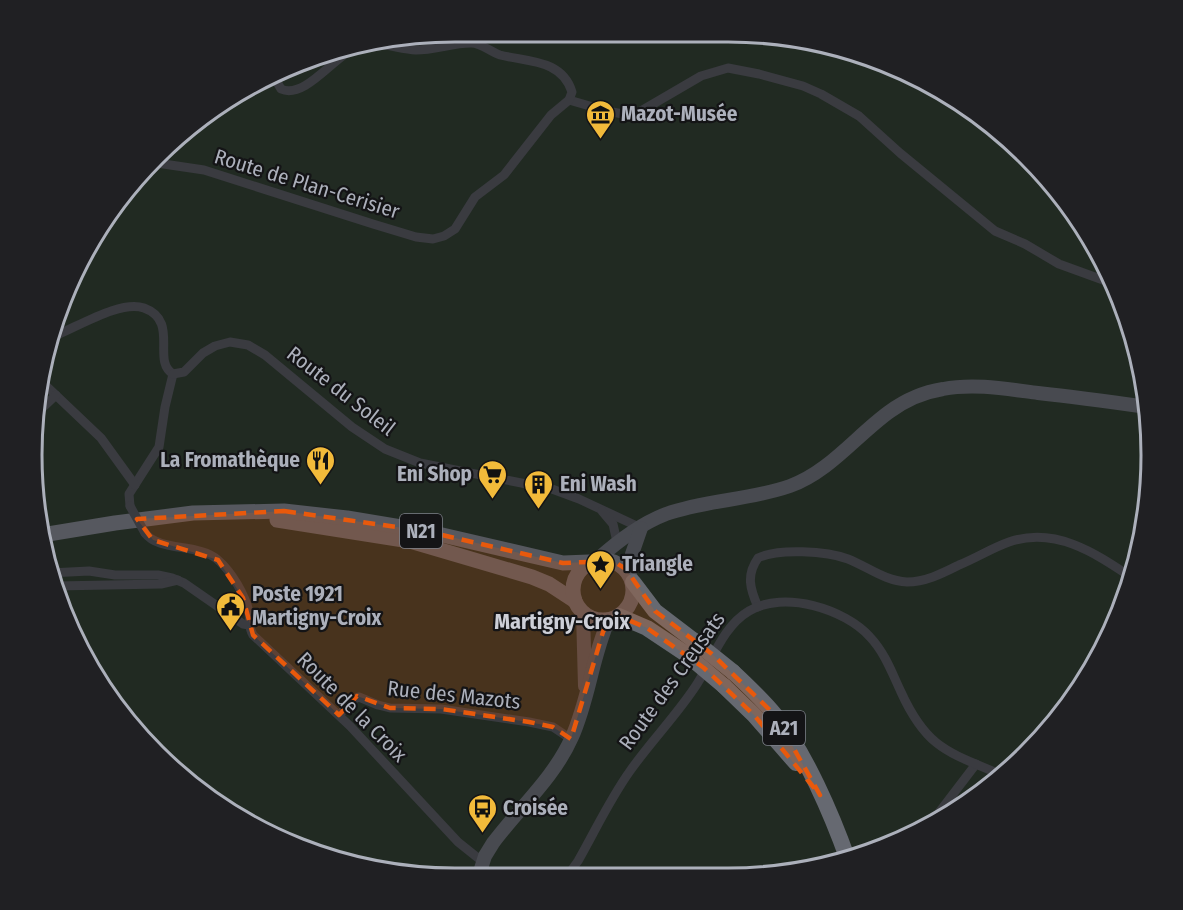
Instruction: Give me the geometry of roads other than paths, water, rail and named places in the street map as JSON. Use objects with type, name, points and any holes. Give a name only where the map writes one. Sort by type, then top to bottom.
[{"type":"highway","name":"A21","points":[[631,578],[655,611],[689,647],[728,679],[754,715],[784,749],[820,795],[845,851]]},
{"type":"highway","name":"A21","points":[[614,618],[647,628],[689,647]]},
{"type":"main road","points":[[585,700],[579,607],[572,589],[574,579],[579,570],[617,542],[658,518],[684,508],[761,494],[801,482],[828,464],[889,412],[934,390],[953,387],[989,387],[1138,406]]},
{"type":"main road","name":"N21","points":[[50,535],[154,517],[215,512],[284,511],[347,518],[433,533],[563,562],[609,560],[618,563],[631,578]]},
{"type":"main road","name":"N21","points":[[252,512],[275,520],[410,541],[532,577],[549,584],[595,619],[614,618]]},
{"type":"main road","points":[[481,868],[493,843],[551,772],[573,734],[585,700],[600,639],[614,618],[627,609],[632,600],[632,554],[641,528]]},
{"type":"street","points":[[396,47],[423,50],[472,43],[480,44],[499,54],[549,66],[566,79],[571,96],[607,111],[628,115],[641,111],[695,78],[728,68],[748,71],[802,86],[859,116],[995,231],[1059,264],[1102,279]]},
{"type":"street","points":[[278,82],[281,89],[294,91],[310,82],[338,59]]},
{"type":"street","name":"Route de Plan-Cerisier","points":[[162,164],[219,174],[416,237],[434,239],[451,232],[476,197],[504,175],[551,116],[571,96]]},
{"type":"street","points":[[61,333],[115,310],[130,307],[144,308],[156,315],[163,326],[164,363],[167,370],[173,374],[159,447],[128,498],[130,506],[145,533],[153,540],[203,551],[218,560],[233,579],[243,598],[249,612],[249,625]]},
{"type":"street","name":"Route du Soleil","points":[[173,374],[184,372],[203,353],[215,346],[230,342],[248,345],[265,355],[359,432],[385,449],[420,463],[552,489],[641,528]]},
{"type":"street","points":[[48,388],[102,439],[135,485]]},
{"type":"street","points":[[46,405],[56,395]]},
{"type":"street","points":[[600,510],[613,524],[617,542]]},
{"type":"street","points":[[758,607],[750,586],[750,574],[758,558],[773,553],[818,553],[837,556],[855,562],[891,580],[914,582],[937,575],[1007,542],[1046,537],[1067,541],[1087,549],[1124,572]]},
{"type":"street","name":"Route de la Croix","points":[[59,573],[89,571],[115,575],[165,576],[178,580],[243,624],[249,625],[250,631],[259,641],[339,715],[480,868]]},
{"type":"street","points":[[63,586],[161,584],[178,580]]},
{"type":"street","name":"Route des Creusats","points":[[573,868],[628,773],[697,684],[728,633],[740,618],[758,607],[779,603],[807,605],[834,611],[853,621],[870,636],[882,652],[913,717],[926,735],[947,752],[993,772]]},
{"type":"street","name":"Rue des Mazots","points":[[339,715],[354,699],[359,697],[390,708],[441,709],[528,722],[573,734]]},
{"type":"street","points":[[943,807],[976,764]]},
{"type":"place","name":"Mazot-Musée","points":[[600,140]]},
{"type":"place","name":"La Fromathèque","points":[[321,486]]},
{"type":"place","name":"Eni Shop","points":[[493,500]]},
{"type":"place","name":"Eni Wash","points":[[539,510]]},
{"type":"place","name":"Triangle","points":[[601,590]]},
{"type":"place","name":"Poste 1921 Martigny-Croix","points":[[231,632]]},
{"type":"place","name":"Croisée","points":[[482,834]]},
{"type":"district","name":"Martigny-Croix","points":[[562,621]]}]
